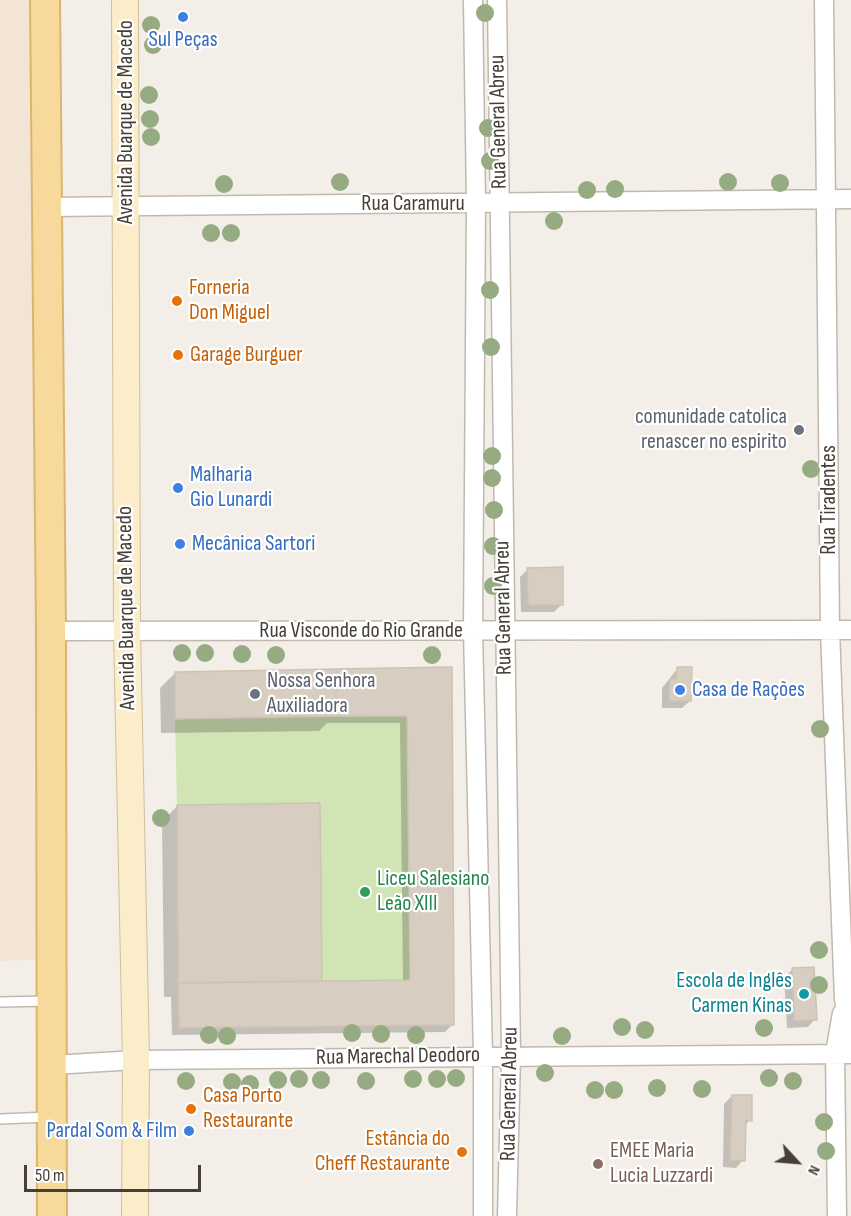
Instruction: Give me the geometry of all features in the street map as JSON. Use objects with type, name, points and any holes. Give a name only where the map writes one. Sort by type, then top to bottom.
[{"type":"main road","points":[[45,0],[51,631],[51,1001],[54,1116],[52,1216]]},
{"type":"main road","name":"Avenida Buarque de Macedo","points":[[125,0],[126,631],[136,1060],[135,1216]]},
{"type":"street","name":"Rua General Abreu","points":[[473,0],[476,203],[473,630],[483,1056],[483,1216]]},
{"type":"street","name":"Rua General Abreu","points":[[496,0],[512,1055],[507,1216]]},
{"type":"street","name":"Rua Tiradentes","points":[[824,0],[830,630],[844,999],[837,1216]]},
{"type":"street","name":"Rua Caramuru","points":[[47,207],[851,199]]},
{"type":"street","name":"Rua Visconde do Rio Grande","points":[[51,631],[851,630]]},
{"type":"street","name":"Rua Tiradentes","points":[[844,999],[851,1039]]},
{"type":"street","name":"Rua Marechal Deodoro","points":[[53,1065],[136,1060],[843,1053]]},
{"type":"lane","points":[[0,1002],[51,1001]]},
{"type":"lane","points":[[0,1119],[54,1116]]},
{"type":"shaded area","points":[[0,0],[33,0],[45,959],[0,961]]},
{"type":"green space","name":"Liceu Salesiano Leão XIII","points":[[407,716],[410,980],[322,981],[320,804],[177,805],[175,719]]},
{"type":"building","points":[[563,567],[563,605],[528,605],[527,568]]},
{"type":"building","name":"Liceu Salesiano Leão XIII","points":[[452,667],[454,1025],[179,1028],[178,983],[410,980],[407,716],[336,716],[336,669]]},
{"type":"building","name":"Casa de Rações","points":[[677,667],[692,667],[691,701],[669,701],[670,679],[677,679]]},
{"type":"building","name":"Nossa Senhora Auxiliadora","points":[[336,669],[336,716],[175,719],[175,672]]},
{"type":"building","points":[[320,803],[322,981],[178,983],[177,805]]},
{"type":"building","name":"Escola de Inglês Carmen Kinas","points":[[814,967],[817,1020],[794,1021],[792,968]]},
{"type":"building","points":[[732,1095],[752,1095],[752,1121],[746,1120],[745,1161],[730,1160]]},
{"type":"place","name":"Sul Peças","points":[[183,17]]},
{"type":"place","name":"Forneria Don Miguel","points":[[177,301]]},
{"type":"place","name":"Garage Burguer","points":[[178,355]]},
{"type":"place","name":"comunidade catolica renascer no espirito","points":[[799,430]]},
{"type":"place","name":"Malharia Gio Lunardi","points":[[178,488]]},
{"type":"place","name":"Mecânica Sartori","points":[[180,544]]},
{"type":"place","name":"Casa de Rações","points":[[680,690]]},
{"type":"place","name":"Nossa Senhora Auxiliadora","points":[[255,694]]},
{"type":"place","name":"Liceu Salesiano Leão XIII","points":[[365,892]]},
{"type":"place","name":"Escola de Inglês Carmen Kinas","points":[[804,994]]},
{"type":"place","name":"Casa Porto Restaurante","points":[[191,1109]]},
{"type":"place","name":"Pardal Som & Film","points":[[189,1131]]},
{"type":"place","name":"Estância do Cheff Restaurante","points":[[462,1152]]},
{"type":"place","name":"EMEE Maria Lucia Luzzardi","points":[[598,1164]]}]
